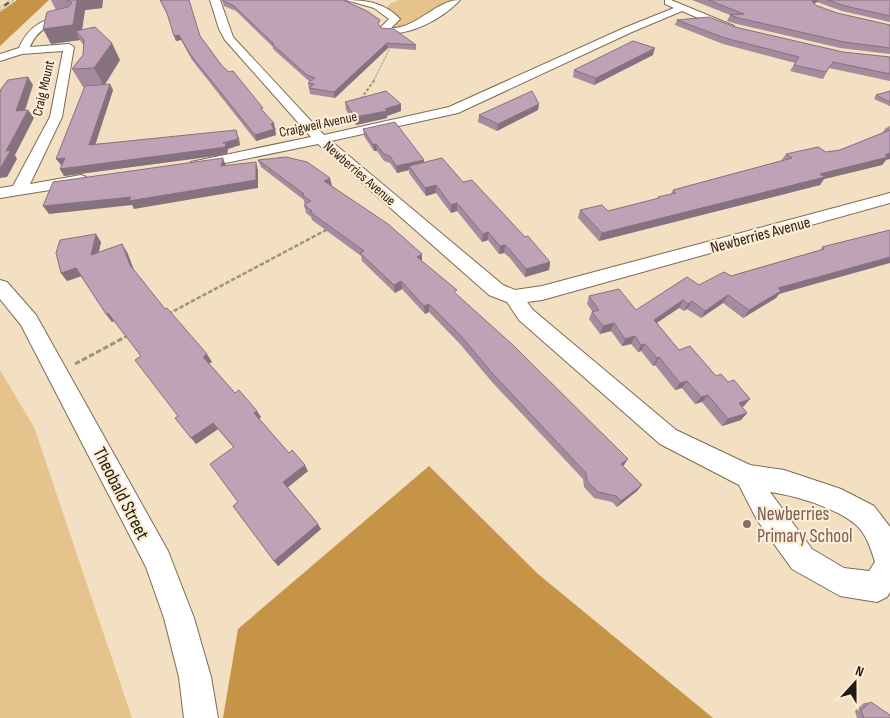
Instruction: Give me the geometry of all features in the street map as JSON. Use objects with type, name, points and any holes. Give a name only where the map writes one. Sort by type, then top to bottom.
[{"type":"street","name":"Newberries Avenue","points":[[215,0],[224,29],[229,38],[321,140],[496,290],[514,297],[542,293],[890,198]]},
{"type":"street","points":[[351,0],[382,5],[395,19],[385,28],[386,30],[398,32],[408,30],[456,0]]},
{"type":"street","points":[[663,0],[719,24],[742,30]]},
{"type":"street","name":"Craigweil Avenue","points":[[182,167],[321,140],[453,110],[628,30],[682,8]]},
{"type":"street","points":[[0,58],[24,48],[30,35],[46,21],[72,17]]},
{"type":"street","name":"Craig Mount","points":[[20,51],[69,47],[56,117],[20,188]]},
{"type":"street","points":[[0,193],[20,188],[96,178]]},
{"type":"street","name":"Theobald Street","points":[[0,287],[29,320],[158,561],[184,634],[195,677],[201,718]]},
{"type":"street","name":"Newberries Avenue","points":[[514,297],[526,315],[668,437],[748,477],[784,482],[841,502],[865,515],[882,539],[889,563],[877,587],[840,582],[802,559],[766,511],[748,477]]},
{"type":"path","points":[[357,105],[372,83],[398,32]]},
{"type":"path","points":[[162,318],[334,226]]},
{"type":"path","points":[[59,373],[136,331]]},
{"type":"shaded area","points":[[17,0],[49,0],[0,46],[0,12]]},
{"type":"shaded area","points":[[400,0],[452,0],[406,29],[390,29],[397,21],[386,8],[391,3]]},
{"type":"shaded area","points":[[0,370],[34,427],[132,718],[0,718]]},
{"type":"shaded area","points":[[429,466],[538,574],[713,718],[223,718],[238,629]]},
{"type":"building","points":[[67,0],[77,0],[73,25],[43,29],[47,12],[68,7],[72,3]]},
{"type":"building","points":[[160,0],[189,0],[200,36],[222,66],[229,72],[233,71],[263,108],[261,109],[274,123],[271,124],[274,129],[255,135],[190,54],[179,35],[174,36],[167,13]]},
{"type":"building","points":[[222,0],[343,0],[367,11],[380,20],[378,24],[381,28],[394,29],[416,45],[387,43],[334,92],[309,88],[314,84],[308,83],[315,78],[307,75],[272,44],[274,44],[234,6]]},
{"type":"building","points":[[708,0],[814,0],[812,1],[815,5],[837,13],[890,25],[890,48],[844,42],[739,18],[730,15],[744,14]]},
{"type":"building","points":[[828,0],[890,0],[890,16],[845,6]]},
{"type":"building","points":[[709,17],[735,27],[843,52],[890,57],[890,74],[833,62],[826,72],[794,65],[799,57],[725,38],[677,20]]},
{"type":"building","points":[[95,27],[112,43],[94,68],[72,69],[83,55],[84,40],[76,31]]},
{"type":"building","points":[[633,41],[655,48],[596,78],[574,70]]},
{"type":"building","points":[[28,77],[16,111],[28,110],[6,151],[11,150],[0,169],[0,92],[8,80]]},
{"type":"building","points":[[110,84],[89,145],[236,130],[238,139],[223,143],[226,143],[225,147],[60,169],[65,158],[56,159],[85,86]]},
{"type":"building","points":[[386,91],[401,104],[385,109],[387,111],[355,117],[345,102]]},
{"type":"building","points":[[532,91],[539,104],[498,124],[479,115]]},
{"type":"building","points":[[890,91],[890,102],[876,95]]},
{"type":"building","points":[[395,122],[424,160],[396,166],[390,156],[384,154],[376,144],[373,145],[363,129]]},
{"type":"building","points":[[890,130],[890,153],[885,155],[888,157],[820,174],[825,177],[602,233],[580,210],[602,205],[608,211],[659,198],[676,193],[673,190],[792,158],[786,154],[818,147],[826,152],[840,150]]},
{"type":"building","points":[[286,157],[307,162],[330,178],[324,181],[388,224],[422,254],[417,257],[457,290],[454,292],[514,346],[628,459],[621,464],[642,485],[621,501],[616,496],[598,492],[587,481],[586,473],[493,374],[461,336],[429,304],[424,306],[401,281],[394,285],[360,253],[364,251],[310,212],[312,211],[304,205],[311,201],[302,195],[304,194],[258,160]]},
{"type":"building","points":[[223,158],[221,166],[256,162],[256,180],[129,201],[131,197],[43,206],[53,182]]},
{"type":"building","points":[[442,158],[463,182],[472,180],[525,237],[528,236],[550,262],[526,269],[505,245],[500,246],[488,232],[483,234],[457,203],[451,205],[436,185],[425,188],[409,166]]},
{"type":"building","points":[[890,230],[890,257],[778,288],[781,291],[749,310],[728,295],[705,311],[692,301],[688,304],[683,300],[654,320],[679,350],[690,346],[716,376],[721,374],[728,382],[734,380],[750,399],[739,403],[747,413],[728,419],[708,395],[701,397],[687,381],[680,383],[659,357],[657,358],[645,344],[641,345],[635,336],[625,339],[614,323],[603,326],[592,312],[599,310],[589,296],[619,289],[636,310],[687,277],[699,285],[724,272],[731,276],[824,249],[822,247]]},
{"type":"building","points":[[96,234],[91,255],[122,244],[130,265],[165,309],[167,308],[207,354],[203,357],[235,393],[239,390],[257,411],[254,413],[289,453],[292,450],[305,465],[283,482],[318,524],[274,561],[233,506],[238,502],[210,464],[234,447],[213,423],[191,438],[175,418],[178,416],[135,360],[141,356],[108,313],[106,314],[76,268],[61,273],[56,253],[60,240]]},
{"type":"building","points":[[871,702],[890,715],[890,718],[864,718],[861,710]]},
{"type":"railway","points":[[0,9],[12,0]]},
{"type":"place","name":"Newberries Primary School","points":[[747,524]]}]
